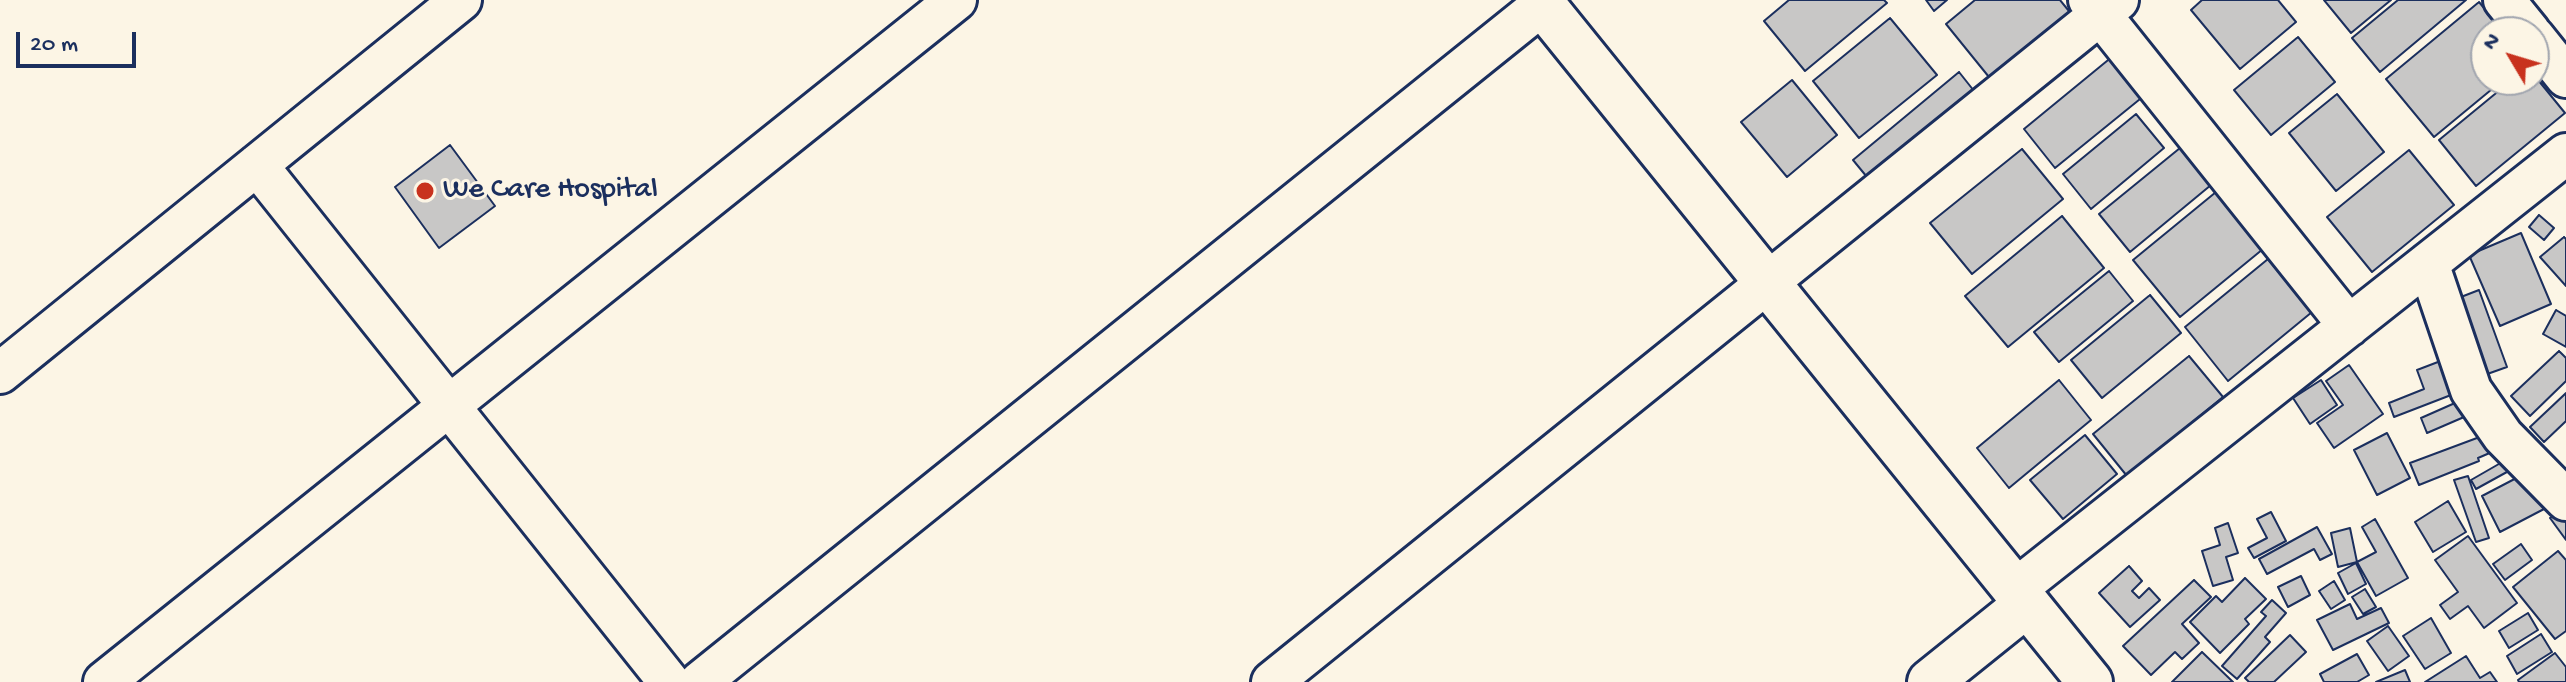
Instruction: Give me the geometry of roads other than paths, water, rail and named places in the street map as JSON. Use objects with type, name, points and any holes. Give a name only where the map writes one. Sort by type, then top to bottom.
[{"type":"street","points":[[0,373],[461,0]]},
{"type":"street","points":[[104,682],[956,0]]},
{"type":"street","points":[[2504,0],[2517,16]]},
{"type":"street","points":[[700,682],[1540,2],[2090,682]]},
{"type":"street","points":[[1272,682],[1767,282],[2103,5],[2349,326]]},
{"type":"street","points":[[2550,57],[2566,77]]},
{"type":"street","points":[[1930,682],[2022,597],[2349,326],[2566,154]]},
{"type":"street","points":[[257,165],[669,682]]},
{"type":"street","points":[[2428,263],[2471,390],[2503,436],[2566,500]]},
{"type":"place","name":"We Care Hospital","points":[[425,191]]}]
